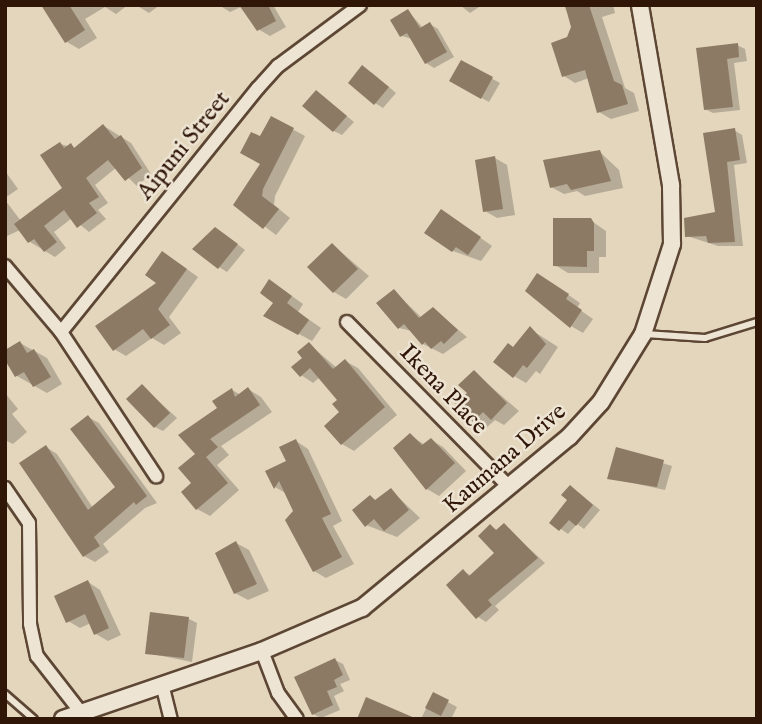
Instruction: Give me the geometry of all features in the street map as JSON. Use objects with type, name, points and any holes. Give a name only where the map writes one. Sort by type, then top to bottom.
[{"type":"street","name":"Aipuni Street","points":[[61,332],[278,66],[360,5]]},
{"type":"street","name":"Kaumana Drive","points":[[63,719],[79,710],[262,651],[332,623],[387,591],[569,438],[601,402],[643,334],[666,273],[674,215],[640,5]]},
{"type":"street","points":[[5,266],[61,332],[156,476]]},
{"type":"street","name":"Ikena Place","points":[[347,322],[509,487]]},
{"type":"street","points":[[5,488],[29,523],[30,624],[37,656],[79,710]]},
{"type":"street","points":[[262,651],[278,694],[297,719]]},
{"type":"street","points":[[162,684],[171,719]]},
{"type":"lane","points":[[643,334],[705,338],[757,322]]},
{"type":"lane","points":[[5,694],[34,719]]},
{"type":"building","points":[[41,5],[69,5],[85,30],[65,43]]},
{"type":"building","points":[[239,5],[268,5],[276,21],[257,31]]},
{"type":"building","points":[[565,5],[589,5],[614,81],[622,85],[628,104],[597,113],[585,70],[562,77],[551,43],[567,37],[571,27]]},
{"type":"building","points":[[408,9],[420,28],[430,22],[447,52],[425,64],[407,33],[400,37],[390,20]]},
{"type":"building","points":[[738,43],[739,57],[727,59],[733,107],[704,110],[696,48]]},
{"type":"building","points":[[461,60],[493,77],[481,99],[449,81]]},
{"type":"building","points":[[362,65],[389,87],[374,105],[348,83]]},
{"type":"building","points":[[316,90],[347,116],[333,132],[302,106]]},
{"type":"building","points":[[271,116],[294,128],[263,189],[262,196],[279,209],[263,229],[233,205],[260,164],[240,153],[251,132],[260,136]]},
{"type":"building","points":[[103,124],[115,139],[121,135],[142,168],[125,181],[108,160],[86,178],[99,197],[89,203],[97,213],[77,228],[64,210],[44,226],[57,242],[44,252],[34,239],[28,243],[14,224],[62,188],[40,155],[60,142],[64,148],[71,143],[74,148]]},
{"type":"building","points":[[735,128],[740,160],[727,162],[735,242],[708,243],[706,236],[685,237],[684,218],[715,212],[703,133]]},
{"type":"building","points":[[600,150],[611,181],[571,190],[567,184],[550,188],[543,160]]},
{"type":"building","points":[[495,156],[503,209],[483,212],[475,160]]},
{"type":"building","points":[[441,209],[481,237],[468,255],[456,247],[452,252],[424,233]]},
{"type":"building","points":[[553,218],[591,218],[594,223],[594,251],[587,251],[587,267],[553,266]]},
{"type":"building","points":[[215,227],[238,244],[218,269],[192,249]]},
{"type":"building","points":[[332,243],[358,269],[333,293],[307,267]]},
{"type":"building","points":[[162,251],[187,269],[158,309],[170,325],[151,339],[143,329],[113,351],[95,326],[156,283],[145,275]]},
{"type":"building","points":[[537,273],[569,294],[566,299],[582,310],[570,328],[525,291]]},
{"type":"building","points":[[269,279],[292,296],[287,303],[309,320],[298,335],[263,316],[273,303],[260,293]]},
{"type":"building","points":[[394,289],[419,318],[433,307],[458,330],[444,344],[441,341],[431,349],[425,342],[422,345],[404,324],[398,329],[376,303]]},
{"type":"building","points":[[530,326],[546,344],[527,368],[523,365],[513,378],[493,362],[508,343],[513,347]]},
{"type":"building","points":[[20,341],[27,353],[34,349],[51,377],[33,387],[24,372],[15,377],[5,360],[5,350]]},
{"type":"building","points":[[309,342],[333,369],[345,359],[385,407],[341,445],[324,426],[339,412],[332,404],[337,400],[310,368],[300,377],[291,367],[302,358],[297,352]]},
{"type":"building","points":[[474,370],[507,403],[491,420],[483,412],[473,422],[455,404],[467,393],[458,385]]},
{"type":"building","points":[[142,384],[170,413],[154,428],[126,399]]},
{"type":"building","points":[[248,387],[260,405],[210,439],[218,447],[206,457],[228,483],[196,510],[181,492],[191,483],[178,468],[195,454],[178,435],[217,408],[212,401],[232,388],[235,397]]},
{"type":"building","points":[[88,415],[147,496],[136,505],[134,502],[94,537],[100,546],[83,557],[19,463],[46,445],[88,510],[115,487],[70,429]]},
{"type":"building","points":[[410,433],[422,445],[431,438],[455,463],[426,490],[393,448]]},
{"type":"building","points":[[296,439],[331,514],[322,518],[342,557],[313,572],[285,520],[293,511],[279,481],[274,489],[265,471],[286,461],[279,447]]},
{"type":"building","points":[[616,447],[664,460],[657,487],[607,479]]},
{"type":"building","points":[[570,485],[593,505],[576,526],[569,520],[559,531],[549,523],[567,500],[561,495]]},
{"type":"building","points":[[391,488],[409,510],[384,531],[374,519],[365,527],[352,510],[370,495],[375,500]]},
{"type":"building","points":[[504,523],[538,558],[488,600],[492,605],[476,619],[446,585],[463,569],[469,576],[494,553],[478,536],[490,524],[496,530]]},
{"type":"building","points":[[236,541],[257,584],[234,594],[215,553]]},
{"type":"building","points":[[88,580],[109,628],[94,635],[85,614],[66,623],[54,596]]},
{"type":"building","points":[[150,612],[189,617],[184,658],[145,654]]},
{"type":"building","points":[[335,658],[343,675],[334,680],[337,687],[327,691],[333,705],[312,715],[294,677]]},
{"type":"building","points":[[433,692],[449,700],[441,716],[425,708]]},
{"type":"building","points":[[366,697],[417,719],[357,719]]}]
